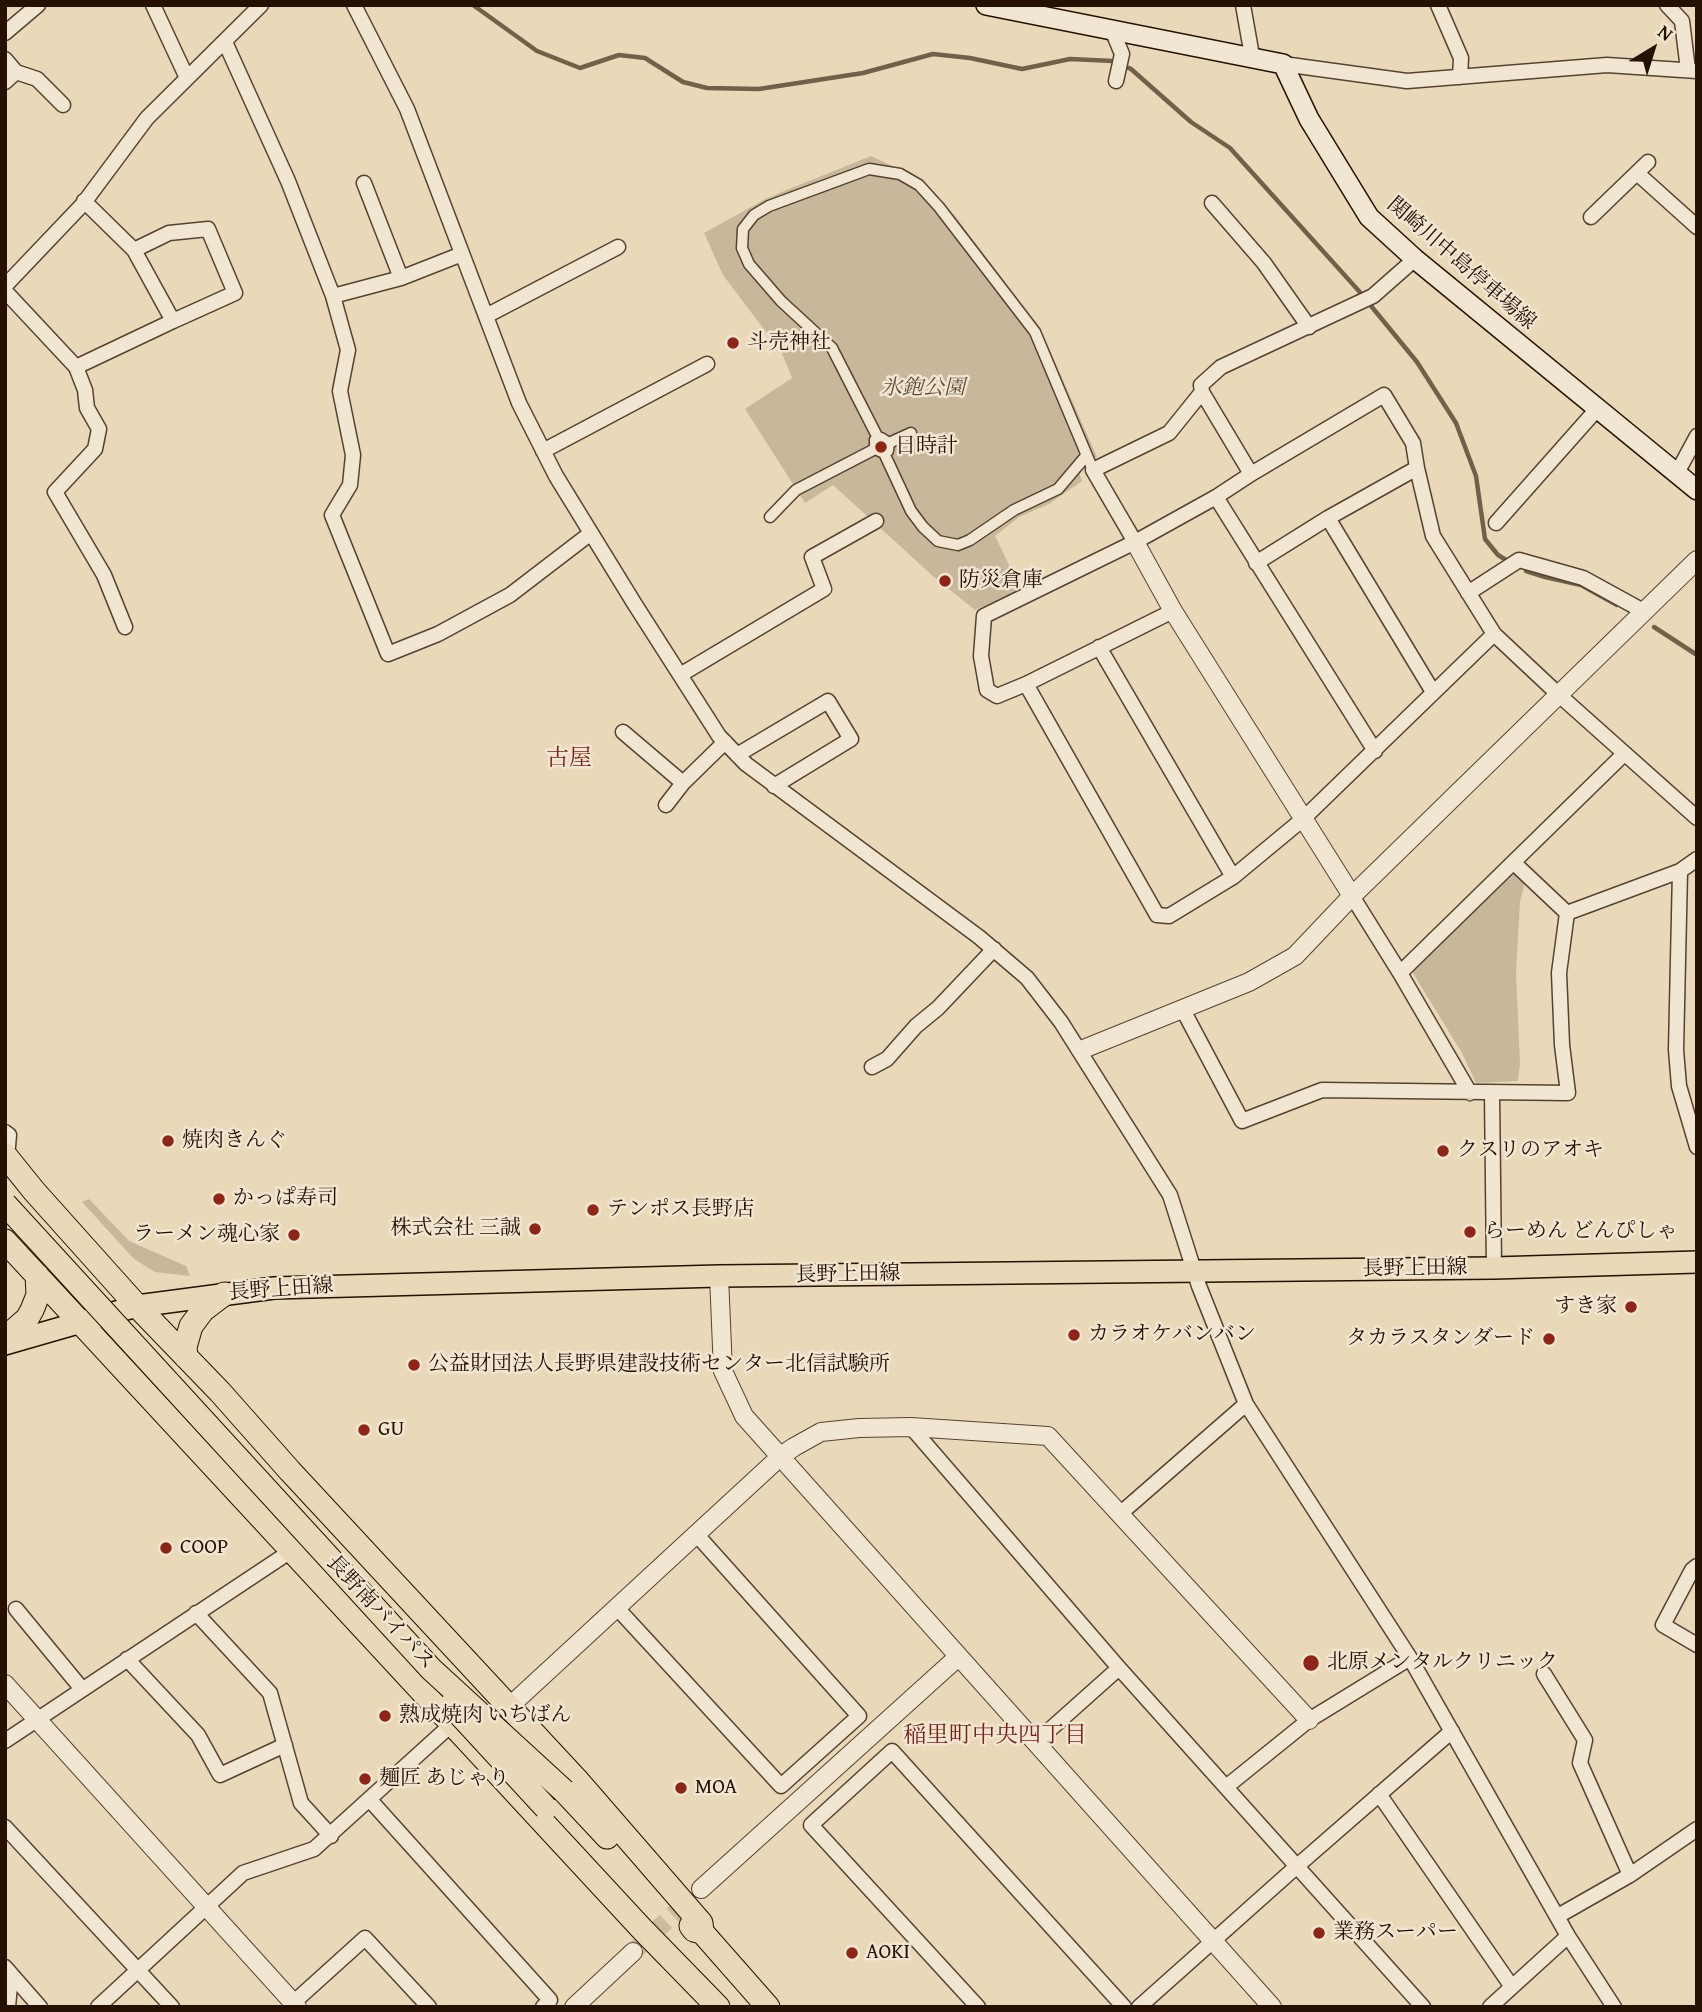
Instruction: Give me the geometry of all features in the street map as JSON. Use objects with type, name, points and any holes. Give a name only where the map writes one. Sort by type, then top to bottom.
[{"type":"highway","points":[[6,1156],[137,1306],[510,1706],[701,1923],[702,1932]]},
{"type":"highway","points":[[5,1219],[13,1218],[26,1200],[27,1182]]},
{"type":"highway","name":"長野南バイパス","points":[[5,1204],[431,1669],[564,1791],[694,1930],[702,1932],[768,2007]]},
{"type":"highway","name":"長野南バイパス","points":[[5,1219],[731,2007]]},
{"type":"highway","points":[[5,1241],[641,1928],[718,2007]]},
{"type":"highway","points":[[5,1338],[27,1319],[32,1310],[38,1294],[37,1275]]},
{"type":"highway","points":[[186,1357],[191,1326],[203,1310],[224,1293]]},
{"type":"main road","points":[[986,5],[1283,64]]},
{"type":"main road","name":"関崎川中島停車場線","points":[[1283,64],[1309,119],[1369,217],[1415,259],[1697,490]]},
{"type":"main road","name":"長野上田線","points":[[5,1344],[137,1306],[274,1288],[719,1276],[1494,1268],[1697,1262]]},
{"type":"street","points":[[5,33],[38,5]]},
{"type":"street","points":[[153,5],[187,78]]},
{"type":"street","points":[[125,627],[104,575],[55,492],[94,449],[99,429],[87,408],[85,390],[76,367],[5,288],[84,201],[147,117],[261,5]]},
{"type":"street","points":[[354,5],[407,109],[519,403],[591,533],[680,675],[725,742],[737,755],[774,786],[993,949],[1027,978],[1081,1050],[1170,1195],[1246,1404],[1410,1658],[1569,1936],[1614,2007]]},
{"type":"street","points":[[1243,5],[1252,56]]},
{"type":"street","points":[[1283,64],[1407,81],[1607,65],[1692,70],[1682,22],[1667,5]]},
{"type":"street","points":[[1444,7],[1461,58],[1460,77]]},
{"type":"street","points":[[1112,30],[1122,54],[1118,76]]},
{"type":"street","points":[[225,42],[288,181],[333,296],[348,350],[341,391],[353,455],[350,485],[332,515],[388,654],[438,634],[510,595],[591,533]]},
{"type":"street","points":[[5,59],[11,77],[37,79],[62,105]]},
{"type":"street","points":[[1591,217],[1647,162]]},
{"type":"street","points":[[1086,456],[1058,489],[1014,510],[970,540],[958,545],[939,541],[923,527],[911,511],[832,348],[781,302],[749,264],[741,248],[743,229],[754,215],[769,206],[869,169],[900,174],[919,185],[939,207],[1035,332],[1086,456],[1173,611],[1401,973],[1470,1093]]},
{"type":"street","points":[[1637,173],[1696,224]]},
{"type":"street","points":[[364,183],[401,278]]},
{"type":"street","points":[[84,201],[134,250],[173,321]]},
{"type":"street","points":[[1212,203],[1264,263],[1309,327]]},
{"type":"street","points":[[76,367],[235,293],[208,229],[169,233],[134,250]]},
{"type":"street","points":[[486,316],[618,247]]},
{"type":"street","points":[[333,296],[401,278],[463,254]]},
{"type":"street","points":[[1251,474],[1202,392],[1201,385],[1221,367],[1373,296],[1415,259]]},
{"type":"street","points":[[544,451],[706,364]]},
{"type":"street","points":[[1094,470],[1169,433],[1202,392]]},
{"type":"street","points":[[1173,611],[1026,684],[997,696],[987,690],[981,656],[984,616],[1135,542],[1216,497],[1384,395],[1413,443],[1433,536],[1494,634],[1697,818]]},
{"type":"street","points":[[1496,523],[1598,408]]},
{"type":"street","points":[[770,517],[796,490],[911,433]]},
{"type":"street","points":[[1677,473],[1697,436]]},
{"type":"street","points":[[1256,563],[1328,518],[1417,468]]},
{"type":"street","points":[[1216,497],[1375,751]]},
{"type":"street","points":[[1328,518],[1433,692]]},
{"type":"street","points":[[680,675],[824,589],[812,557],[876,521]]},
{"type":"street","points":[[1468,593],[1519,560],[1583,578],[1645,612]]},
{"type":"street","points":[[1081,1050],[1249,982],[1295,956],[1352,896],[1697,560]]},
{"type":"street","points":[[1026,684],[1157,915],[1169,916],[1233,877],[1303,819],[1494,634]]},
{"type":"street","points":[[1099,646],[1233,877]]},
{"type":"street","points":[[737,755],[828,701],[851,739],[774,786]]},
{"type":"street","points":[[623,732],[683,783]]},
{"type":"street","points":[[666,805],[683,783],[725,742]]},
{"type":"street","points":[[1401,973],[1624,754]]},
{"type":"street","points":[[1567,913],[1680,871],[1697,859]]},
{"type":"street","points":[[1514,863],[1567,913]]},
{"type":"street","points":[[1680,871],[1676,1050],[1679,1086],[1697,1147]]},
{"type":"street","points":[[1182,1008],[1242,1121],[1322,1090],[1568,1093],[1562,1045],[1559,972],[1567,913]]},
{"type":"street","points":[[872,1066],[887,1059],[993,949]]},
{"type":"street","points":[[1492,1093],[1494,1268]]},
{"type":"street","points":[[5,1132],[9,1135],[6,1156]]},
{"type":"street","points":[[719,1276],[723,1371],[744,1416],[1272,2007]]},
{"type":"street","points":[[1121,1514],[1246,1404]]},
{"type":"street","points":[[911,1427],[1119,1668],[1423,2007]]},
{"type":"street","points":[[510,1706],[781,1457],[821,1432],[911,1427],[1048,1436],[1309,1720]]},
{"type":"street","points":[[617,1608],[781,1786],[859,1716],[697,1535]]},
{"type":"street","points":[[5,1741],[291,1551]]},
{"type":"street","points":[[1697,1566],[1692,1570],[1663,1625],[1697,1645]]},
{"type":"street","points":[[16,1609],[82,1689]]},
{"type":"street","points":[[196,1613],[270,1693],[301,1803],[331,1836]]},
{"type":"street","points":[[701,1889],[958,1657]]},
{"type":"street","points":[[1226,1787],[1309,1720],[1410,1658]]},
{"type":"street","points":[[127,1659],[198,1735],[220,1775],[285,1745]]},
{"type":"street","points":[[1036,1742],[1119,1668]]},
{"type":"street","points":[[1545,1674],[1586,1740],[1580,1763],[1630,1875]]},
{"type":"street","points":[[5,1684],[295,2005],[365,1938],[429,2007]]},
{"type":"street","points":[[98,2007],[243,1873],[314,1849],[452,1724]]},
{"type":"street","points":[[1139,2007],[1452,1731]]},
{"type":"street","points":[[978,2007],[811,1825],[892,1751],[1124,2007]]},
{"type":"street","points":[[1379,1794],[1511,1987]]},
{"type":"street","points":[[370,1800],[550,2000],[543,2007]]},
{"type":"street","points":[[5,1827],[172,2007]]},
{"type":"street","points":[[1558,1916],[1630,1875],[1697,1829]]},
{"type":"street","points":[[1490,2007],[1569,1936]]},
{"type":"street","points":[[574,2007],[633,1952]]},
{"type":"street","points":[[8,1970],[8,2007]]},
{"type":"street","points":[[8,1970],[40,2007]]},
{"type":"green space","name":"氷鉋公園","points":[[871,156],[918,178],[955,216],[1040,328],[1097,457],[1079,472],[1082,481],[1049,504],[1019,517],[995,536],[1021,590],[975,610],[934,577],[833,485],[805,503],[745,409],[792,378],[782,353],[723,275],[704,233],[767,198]]},
{"type":"green space","points":[[1516,873],[1525,883],[1520,901],[1516,974],[1520,1064],[1518,1081],[1476,1083],[1462,1053],[1411,970],[1503,880]]},
{"type":"green space","points":[[89,1199],[129,1241],[186,1266],[190,1276],[155,1272],[134,1259],[82,1202]]},
{"type":"waterway","points":[[473,5],[537,51],[580,68],[619,55],[645,58],[683,82],[707,88],[759,89],[863,73],[933,54],[970,58],[1022,69],[1070,59],[1113,61],[1131,69],[1191,122],[1230,148],[1358,290],[1417,362],[1456,423],[1476,476],[1485,539],[1498,555],[1506,560]]},
{"type":"waterway","points":[[1526,571],[1581,585],[1617,605]]},
{"type":"waterway","points":[[1654,627],[1697,655]]},
{"type":"tunnel","points":[[633,1952],[692,1897]]},
{"type":"place","name":"斗売神社","points":[[733,343]]},
{"type":"place","name":"日時計","points":[[881,447]]},
{"type":"place","name":"防災倉庫","points":[[945,581]]},
{"type":"place","name":"焼肉きんぐ","points":[[168,1141]]},
{"type":"place","name":"クスリのアオキ","points":[[1443,1151]]},
{"type":"place","name":"かっぱ寿司","points":[[219,1199]]},
{"type":"place","name":"テンポス長野店","points":[[593,1210]]},
{"type":"place","name":"株式会社 三誠","points":[[535,1229]]},
{"type":"place","name":"らーめん どんぴしゃ","points":[[1470,1232]]},
{"type":"place","name":"ラーメン魂心家","points":[[294,1235]]},
{"type":"place","name":"すき家","points":[[1631,1307]]},
{"type":"place","name":"カラオケバンバン","points":[[1074,1335]]},
{"type":"place","name":"タカラスタンダード","points":[[1549,1339]]},
{"type":"place","name":"公益財団法人長野県建設技術センター北信試験所","points":[[414,1365]]},
{"type":"place","name":"GU","points":[[364,1430]]},
{"type":"place","name":"COOP","points":[[166,1548]]},
{"type":"place","name":"北原メンタルクリニック","points":[[1311,1663]]},
{"type":"place","name":"熟成焼肉 いちばん","points":[[385,1716]]},
{"type":"place","name":"麺匠 あじゃり","points":[[365,1779]]},
{"type":"place","name":"MOA","points":[[681,1788]]},
{"type":"place","name":"業務スーパー","points":[[1319,1933]]},
{"type":"place","name":"AOKI","points":[[852,1953]]},
{"type":"district","name":"古屋","points":[[569,759]]},
{"type":"district","name":"稲里町中央四丁目","points":[[995,1736]]}]
